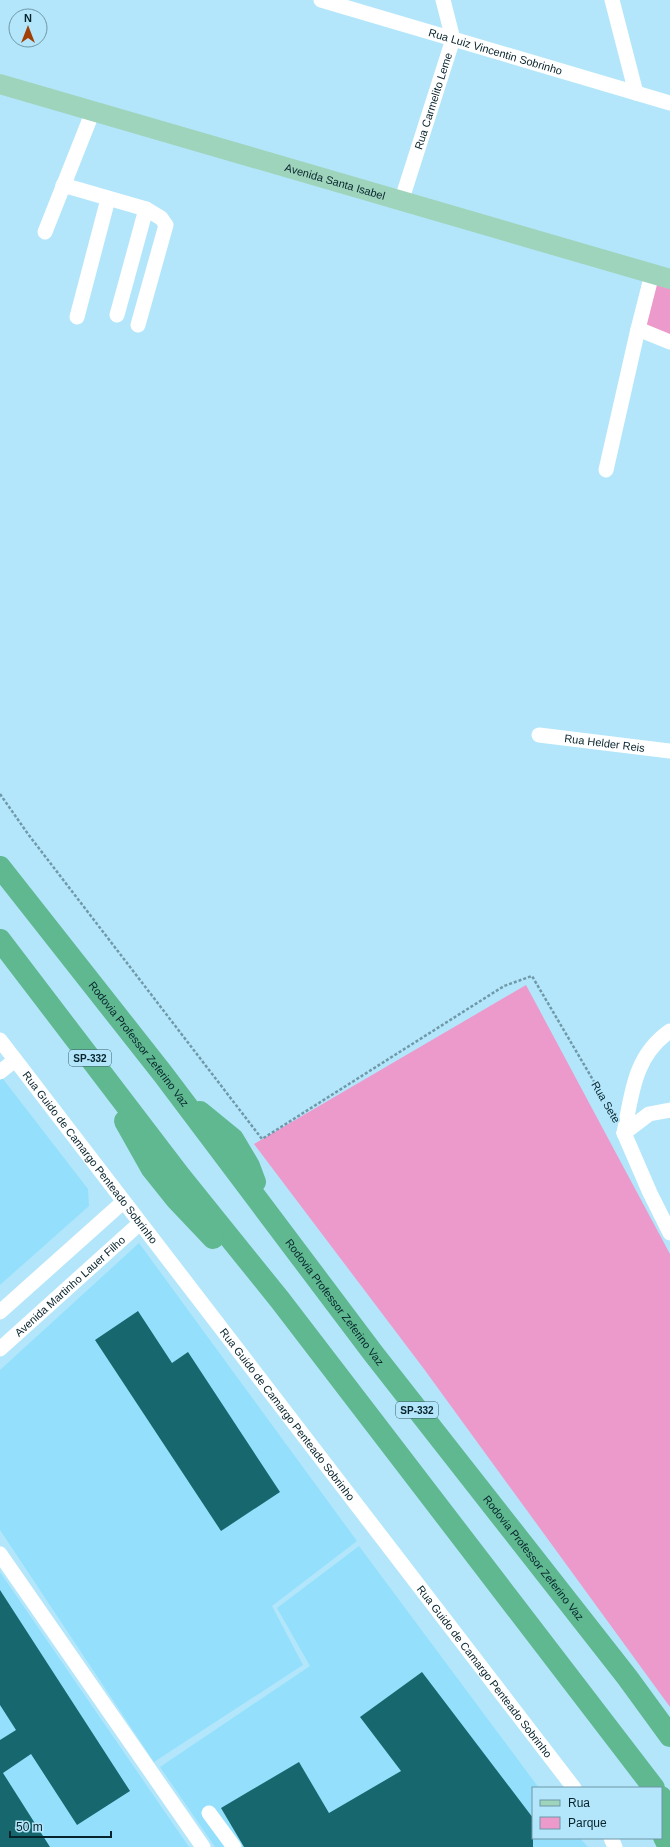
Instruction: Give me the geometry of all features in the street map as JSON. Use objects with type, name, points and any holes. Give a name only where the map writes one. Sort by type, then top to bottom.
[{"type":"highway","name":"Rodovia Professor Zeferino Vaz","points":[[0,867],[168,1082],[373,1353],[627,1677],[670,1736]]},
{"type":"highway","name":"SP-332","points":[[0,940],[180,1176],[280,1300],[653,1787]]},
{"type":"highway","points":[[662,1799],[670,1810]]},
{"type":"highway","points":[[662,1826],[664,1837],[669,1847]]},
{"type":"main road","name":"Avenida Santa Isabel","points":[[0,84],[661,277]]},
{"type":"street","name":"Rua Luiz Vincentin Sobrinho","points":[[321,0],[670,103]]},
{"type":"street","name":"Rua Carmelito Leme","points":[[401,202],[452,39],[442,0]]},
{"type":"street","points":[[612,0],[636,93]]},
{"type":"street","points":[[45,232],[93,111]]},
{"type":"street","points":[[63,185],[146,209],[161,218],[166,225],[138,325]]},
{"type":"street","points":[[77,317],[108,199]]},
{"type":"street","points":[[117,315],[146,209]]},
{"type":"street","points":[[606,470],[638,329],[661,277]]},
{"type":"street","points":[[638,329],[670,342]]},
{"type":"street","name":"Rua Helder Reis","points":[[539,735],[670,751]]},
{"type":"street","points":[[624,1133],[635,1079],[642,1060],[660,1038],[670,1031]]},
{"type":"street","name":"Rua Guido de Camargo Penteado Sobrinho","points":[[0,1040],[573,1787]]},
{"type":"street","points":[[0,1072],[15,1060]]},
{"type":"street","points":[[624,1133],[649,1114],[670,1110]]},
{"type":"street","name":"Rua Sete","points":[[624,1133],[650,1193],[670,1233]]},
{"type":"street","points":[[0,1312],[123,1202]]},
{"type":"street","name":"Avenida Martinho Lauer Filho","points":[[0,1349],[140,1223]]},
{"type":"street","points":[[0,1554],[202,1847]]},
{"type":"street","points":[[209,1813],[234,1847]]},
{"type":"path","name":"Rua Sete","points":[[0,794],[28,834],[262,1140],[504,986],[532,976],[624,1133]]},
{"type":"shaded area","points":[[0,1075],[88,1189],[89,1206],[0,1285]]},
{"type":"shaded area","points":[[139,1243],[357,1541],[272,1606],[303,1665],[154,1762],[0,1530],[0,1370]]},
{"type":"shaded area","points":[[359,1546],[538,1787],[532,1787],[532,1839],[581,1839],[588,1847],[215,1847],[160,1767],[310,1666],[277,1608]]},
{"type":"shaded area","points":[[0,1572],[189,1847],[0,1847]]},
{"type":"green space","points":[[654,279],[670,283],[670,335],[643,324]]},
{"type":"green space","points":[[526,985],[670,1254],[670,1707],[424,1369],[254,1144]]},
{"type":"building","points":[[138,1311],[172,1363],[188,1352],[280,1492],[221,1531],[95,1340]]},
{"type":"building","points":[[0,1590],[130,1791],[77,1825],[31,1754],[3,1773],[50,1847],[0,1847],[0,1740],[16,1730],[0,1705]]},
{"type":"building","points":[[422,1672],[532,1817],[533,1847],[244,1847],[221,1808],[299,1762],[329,1813],[401,1771],[360,1717]]}]
